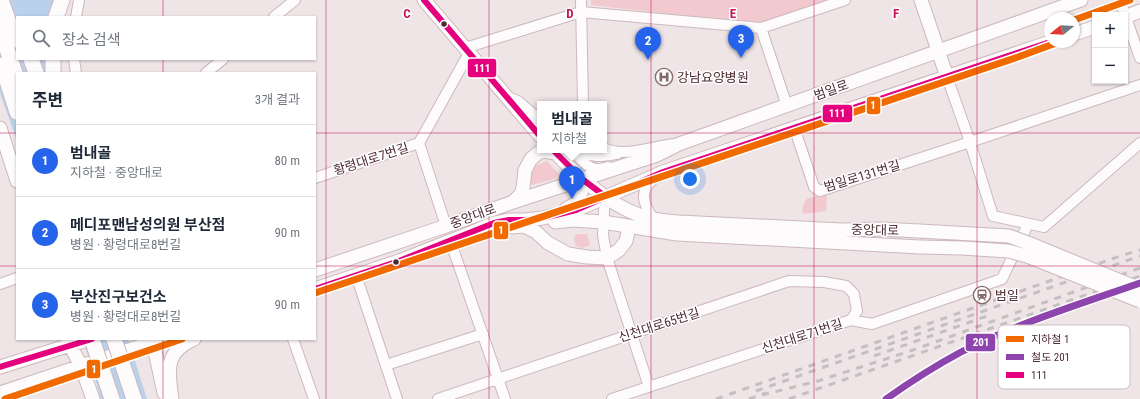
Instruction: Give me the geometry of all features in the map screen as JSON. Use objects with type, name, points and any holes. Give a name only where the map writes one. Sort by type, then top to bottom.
[{"type":"highway","points":[[1,0],[16,44]]},
{"type":"highway","points":[[12,0],[17,16]]},
{"type":"highway","points":[[56,16],[62,0]]},
{"type":"highway","points":[[0,28],[16,76]]},
{"type":"highway","points":[[0,60],[16,109]]},
{"type":"highway","points":[[21,60],[26,72]]},
{"type":"highway","points":[[31,60],[36,72]]},
{"type":"highway","points":[[53,60],[53,72]]},
{"type":"highway","points":[[92,340],[112,399]]},
{"type":"highway","points":[[103,340],[122,399]]},
{"type":"highway","points":[[114,340],[135,399]]},
{"type":"highway","points":[[125,340],[133,368],[135,399]]},
{"type":"main road","points":[[424,0],[537,132]]},
{"type":"main road","points":[[921,0],[947,77]]},
{"type":"main road","name":"범일로","points":[[582,179],[657,155],[680,144],[1081,0]]},
{"type":"main road","points":[[1128,16],[1140,11]]},
{"type":"main road","points":[[1080,32],[1092,28]]},
{"type":"main road","name":"범일로","points":[[606,197],[663,172],[1044,44]]},
{"type":"main road","points":[[0,128],[16,178]]},
{"type":"main road","points":[[513,202],[521,194],[525,170],[531,159],[538,153]]},
{"type":"main road","points":[[556,153],[582,179],[606,197]]},
{"type":"main road","name":"중앙대로","points":[[316,270],[582,179],[583,186],[578,202],[553,216]]},
{"type":"main road","name":"중앙대로","points":[[316,289],[399,261],[494,223],[509,220],[524,220],[553,216],[576,210],[606,197],[616,205],[639,215],[653,219],[679,222],[842,230],[881,229],[1009,236],[1140,289]]},
{"type":"main road","name":"중앙대로","points":[[473,232],[504,227],[541,226],[573,220],[603,222],[667,233],[1008,251],[1026,256],[1140,301]]},
{"type":"main road","points":[[524,226],[536,232],[548,243],[568,254],[607,258],[619,250],[626,240],[629,227]]},
{"type":"main road","points":[[0,368],[68,342],[84,340]]},
{"type":"main road","points":[[0,393],[156,340],[165,399]]},
{"type":"main road","points":[[172,399],[169,378],[170,362],[175,352],[192,340]]},
{"type":"main road","points":[[68,342],[80,366],[93,399]]},
{"type":"street","points":[[76,16],[79,0]]},
{"type":"street","points":[[275,16],[295,0]]},
{"type":"street","points":[[581,0],[583,101]]},
{"type":"street","points":[[467,50],[581,12],[761,28],[845,0]]},
{"type":"street","points":[[1120,0],[1124,12]]},
{"type":"street","points":[[1128,25],[1140,58]]},
{"type":"street","points":[[761,28],[787,106]]},
{"type":"street","name":"황령대로7번길","points":[[316,178],[419,144],[467,50]]},
{"type":"street","points":[[74,60],[76,72]]},
{"type":"street","points":[[207,72],[222,60]]},
{"type":"street","points":[[947,77],[970,142],[993,216],[1044,228],[1140,143]]},
{"type":"street","name":"범일로131번길","points":[[794,127],[814,187],[820,191],[1140,85]]},
{"type":"street","points":[[507,96],[518,101],[537,117]]},
{"type":"street","points":[[419,144],[446,226]]},
{"type":"street","points":[[580,153],[611,156],[664,145],[680,144]]},
{"type":"street","points":[[607,150],[627,152]]},
{"type":"street","points":[[575,153],[584,163],[598,169],[620,167]]},
{"type":"street","points":[[653,219],[644,202],[644,192],[648,183],[663,172]]},
{"type":"street","points":[[606,197],[603,235],[607,258],[649,387]]},
{"type":"street","name":"신천대로71번길","points":[[612,399],[851,320],[872,324],[1002,279],[1028,224]]},
{"type":"street","points":[[450,240],[505,399]]},
{"type":"street","points":[[356,275],[397,399]]},
{"type":"street","points":[[0,284],[16,278]]},
{"type":"street","name":"신천대로65번길","points":[[438,399],[789,281],[824,282],[846,286],[854,294],[857,311],[851,320]]},
{"type":"street","points":[[386,365],[483,334]]},
{"type":"street","points":[[292,340],[314,399]]},
{"type":"shaded area","points":[[591,0],[833,0],[758,24],[591,5]]},
{"type":"shaded area","points":[[547,161],[558,173],[556,177],[554,179],[532,185],[529,180],[533,167]]},
{"type":"shaded area","points":[[827,192],[826,211],[804,214],[802,209],[807,199]]},
{"type":"shaded area","points":[[576,234],[587,234],[590,245],[582,248],[576,246],[574,238]]},
{"type":"water","points":[[1,0],[58,0],[52,16],[16,16],[16,60],[46,60],[47,72],[16,72],[16,138],[0,93]]},
{"type":"water","points":[[83,340],[128,340],[147,399],[101,399]]},
{"type":"railway","points":[[716,399],[1140,250]]},
{"type":"railway","points":[[756,391],[1140,256]]},
{"type":"railway","points":[[762,395],[818,381],[913,350],[1140,268]]},
{"type":"railway","points":[[1000,325],[1140,276]]},
{"type":"railway","points":[[874,356],[987,316]]},
{"type":"railway","points":[[789,399],[998,326]]},
{"type":"railway","points":[[749,399],[766,393]]},
{"type":"metro line","name":"1","points":[[1080,18],[1130,0]]},
{"type":"metro line","name":"1","points":[[316,293],[1044,47]]},
{"type":"metro line","name":"1","points":[[5,399],[179,340]]},
{"type":"rail line","name":"201","points":[[1022,325],[1049,314],[1140,283]]},
{"type":"rail line","name":"201","points":[[886,399],[913,380],[961,352],[998,335]]},
{"type":"transit line","name":"111","points":[[424,0],[537,132]]},
{"type":"transit line","name":"111","points":[[316,289],[399,261],[494,223],[509,220],[543,218],[576,210],[663,172],[1044,44]]},
{"type":"transit line","name":"111","points":[[556,153],[582,179],[606,197]]},
{"type":"transit line","name":"111","points":[[0,367],[89,340]]},
{"type":"place","name":"부산진구보건소","points":[[741,58]]},
{"type":"place","name":"메디포맨남성의원 부산점","points":[[648,60]]},
{"type":"place","name":"강남요양병원","points":[[664,77]]},
{"type":"place","name":"범내골","points":[[572,199]]},
{"type":"place","name":"범일","points":[[982,295]]}]
